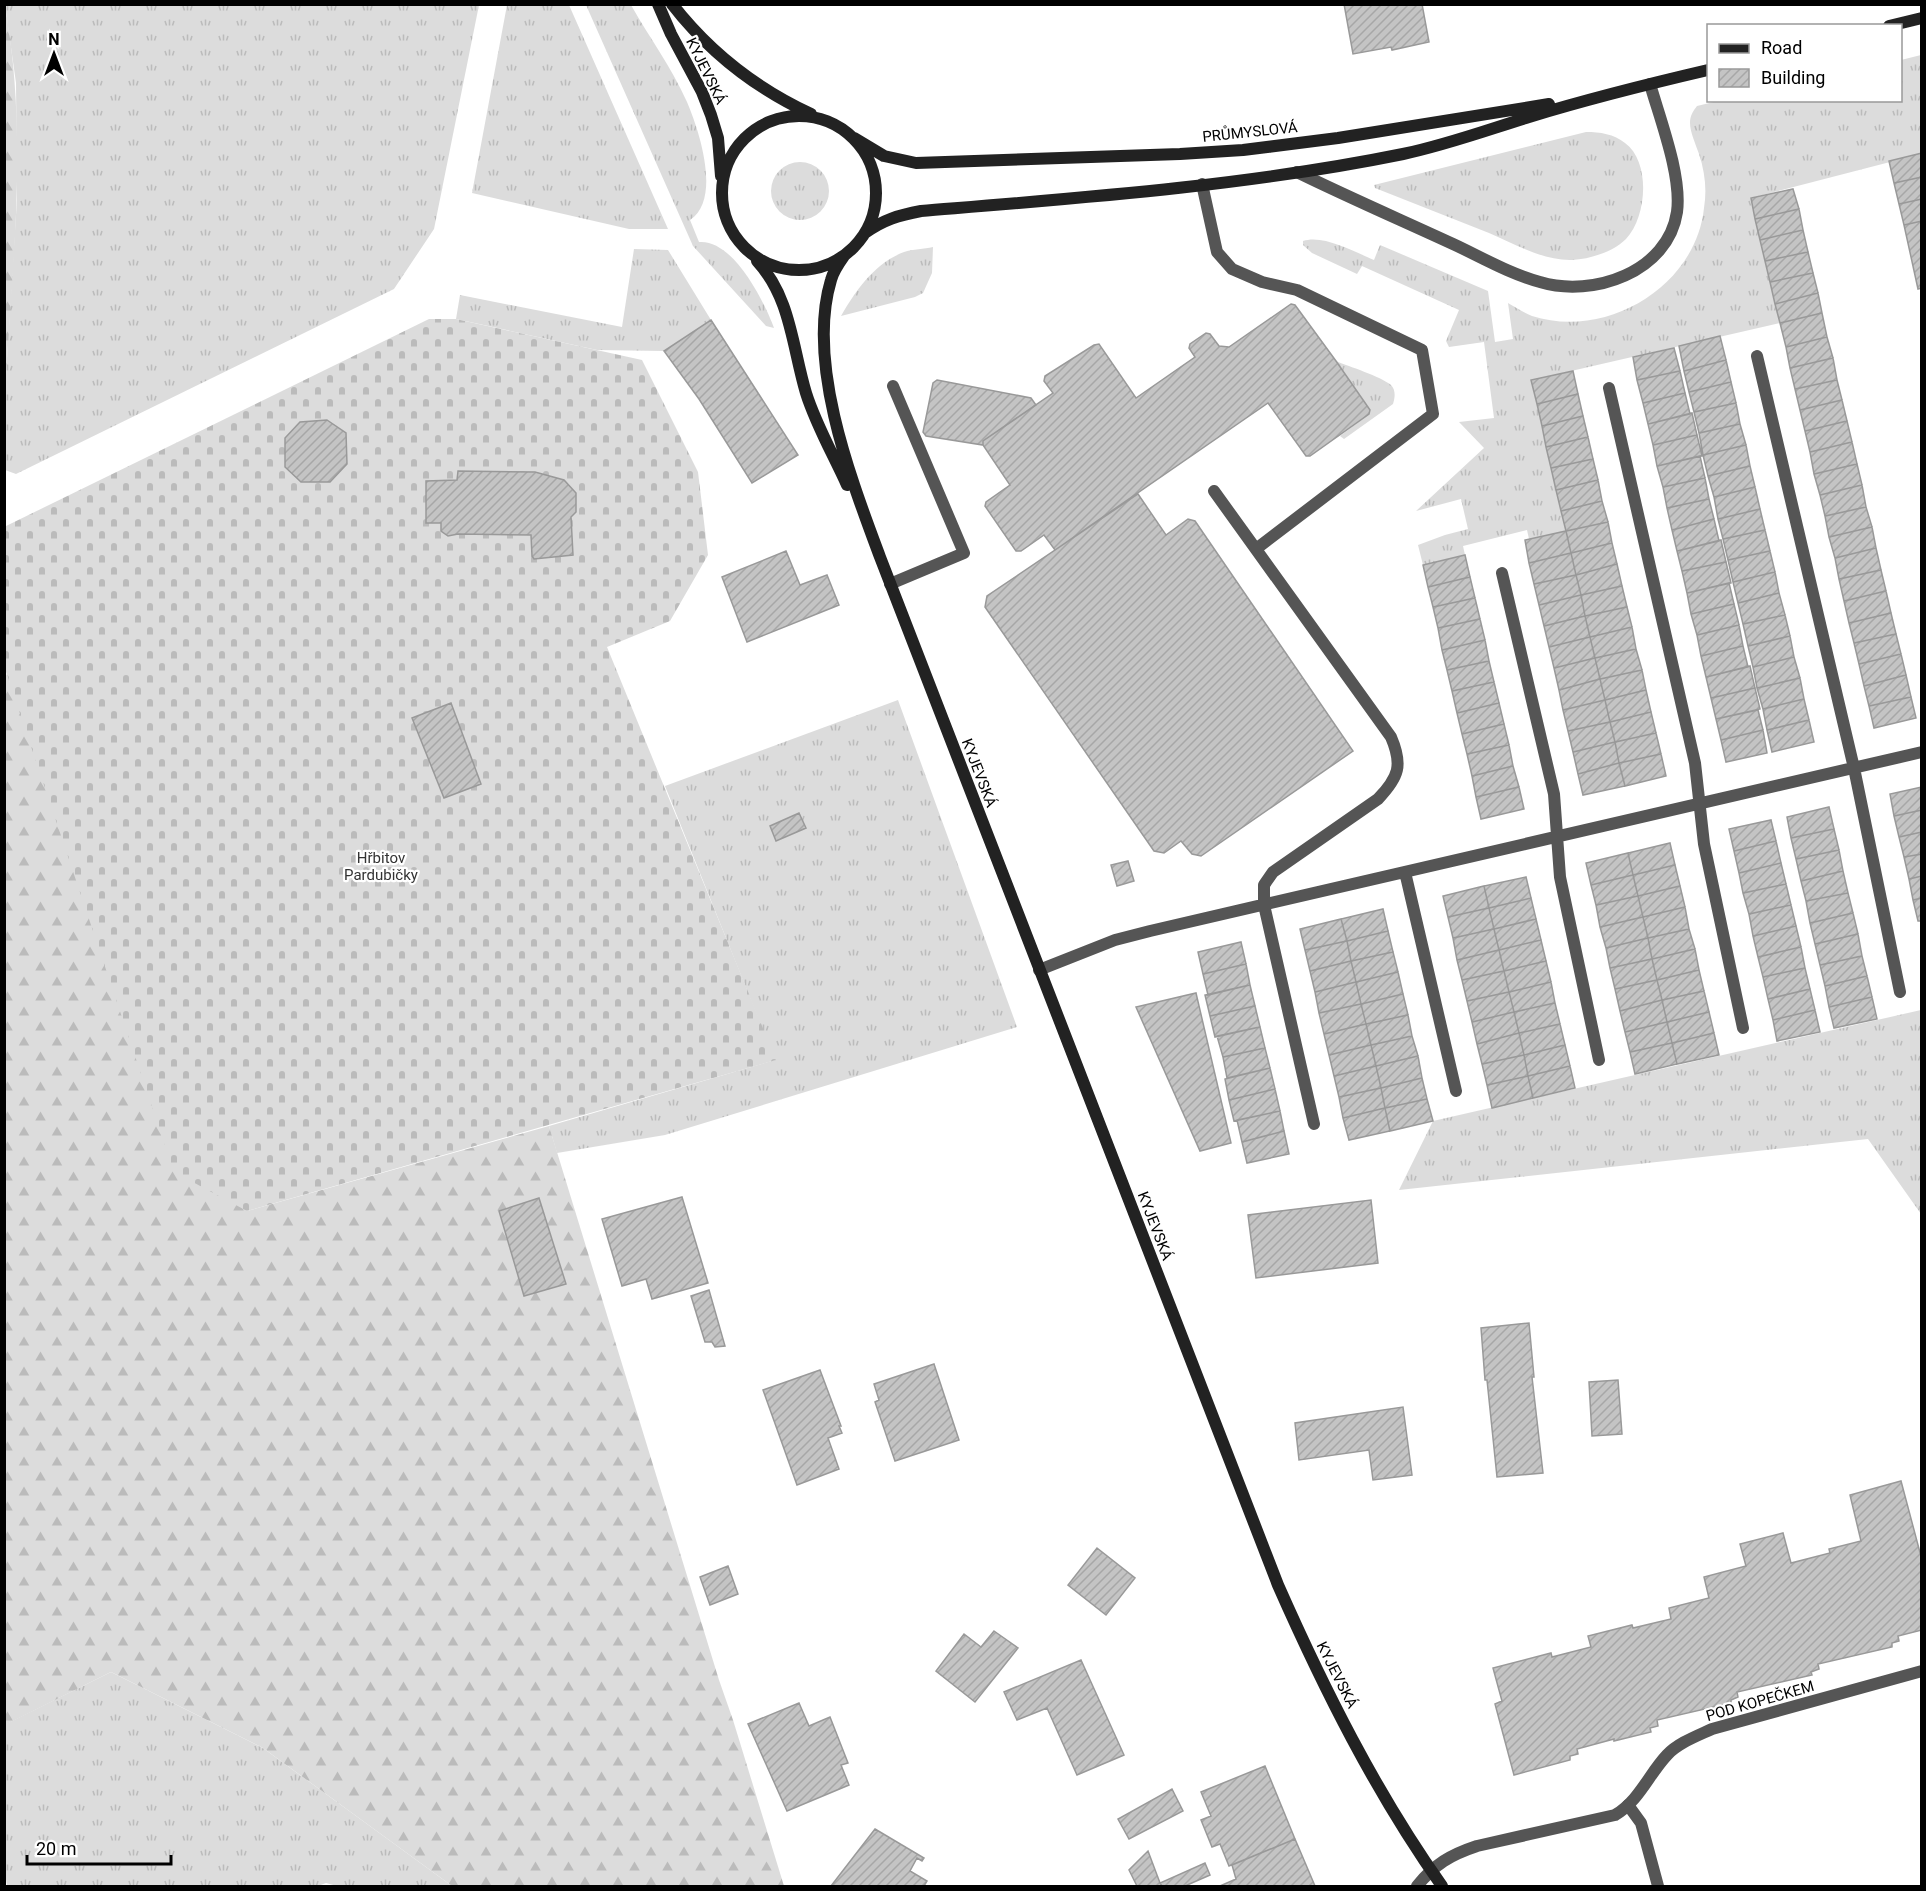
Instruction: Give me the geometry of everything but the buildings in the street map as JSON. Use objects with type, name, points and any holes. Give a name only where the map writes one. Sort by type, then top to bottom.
[{"type":"street","name":"KYJEVSKÁ","points":[[658,4],[711,115],[718,138],[722,189]]},
{"type":"street","name":"KYJEVSKÁ","points":[[672,4],[710,48],[733,68],[788,103],[820,118]]},
{"type":"street","points":[[1897,24],[1922,18]]},
{"type":"street","name":"PRŮMYSLOVÁ","points":[[865,233],[884,221],[921,211],[1202,184],[1297,172],[1429,148],[1548,112],[1707,70]]},
{"type":"street","points":[[1297,172],[1542,283],[1581,286],[1617,279],[1647,263],[1659,252],[1668,239],[1677,211],[1678,196],[1670,156],[1650,84]]},
{"type":"street","name":"PRŮMYSLOVÁ","points":[[854,138],[884,156],[916,163],[1243,150],[1338,138],[1524,109],[1650,84]]},
{"type":"street","points":[[790,116],[820,118],[833,123],[854,138],[870,162],[875,177],[876,206],[865,233],[844,256],[815,268],[784,268],[756,256],[744,246],[729,226],[723,202],[724,174],[737,146],[760,126],[775,119],[790,116]]},
{"type":"street","points":[[1202,184],[1217,252],[1232,268],[1262,282],[1297,290],[1422,350],[1432,414],[1256,549]]},
{"type":"street","name":"KYJEVSKÁ","points":[[744,246],[776,285],[791,325],[806,392],[815,419],[880,557]]},
{"type":"street","name":"KYJEVSKÁ","points":[[844,256],[831,277],[827,297],[824,340],[827,374],[848,468],[880,557],[1292,1617],[1343,1720],[1403,1827],[1442,1887]]},
{"type":"street","points":[[1757,356],[1854,768],[1900,992]]},
{"type":"street","points":[[890,584],[964,553],[893,386]]},
{"type":"street","points":[[1609,388],[1695,763],[1704,844],[1743,1028]]},
{"type":"street","points":[[1214,491],[1391,737],[1398,757],[1398,768],[1390,786],[1378,799],[1274,872],[1264,885],[1264,904],[1314,1124]]},
{"type":"street","points":[[1502,573],[1554,794],[1560,877],[1599,1060]]},
{"type":"street","points":[[1039,970],[1115,940],[1922,752]]},
{"type":"street","points":[[1405,872],[1456,1091]]},
{"type":"street","name":"POD KOPEČKEM","points":[[1418,1887],[1431,1870],[1459,1852],[1606,1818],[1622,1811],[1668,1754],[1694,1737],[1712,1729],[1922,1671]]},
{"type":"street","points":[[1628,1805],[1641,1823],[1658,1887]]},
{"type":"green space","points":[[5,5],[479,5],[434,229],[394,289],[16,474],[5,470],[5,390],[17,199],[16,83]]},
{"type":"green space","points":[[507,5],[569,5],[668,229],[629,229],[472,193]]},
{"type":"green space","points":[[586,5],[631,5],[681,89],[697,129],[705,164],[705,197],[700,210],[690,220],[699,242],[712,244],[724,250],[746,274],[774,328],[766,326],[693,246]]},
{"type":"green space","points":[[5,6],[16,102],[17,198],[5,390]]},
{"type":"green space","points":[[1921,55],[1921,154],[1751,198],[1780,323],[1532,380],[1566,531],[1529,539],[1527,530],[1463,546],[1465,555],[1423,565],[1418,545],[1468,529],[1461,499],[1416,511],[1484,448],[1459,422],[1494,418],[1484,342],[1449,347],[1446,341],[1459,310],[1362,266],[1357,274],[1312,253],[1303,245],[1303,241],[1311,239],[1329,242],[1374,260],[1380,245],[1488,291],[1495,342],[1513,339],[1508,303],[1532,316],[1561,321],[1589,320],[1617,313],[1643,300],[1666,283],[1684,261],[1697,236],[1704,208],[1705,188],[1703,168],[1690,127],[1691,116],[1697,106],[1714,102],[1902,102],[1902,60]]},
{"type":"green space","points":[[1586,132],[1607,134],[1625,143],[1639,163],[1643,190],[1638,217],[1626,239],[1608,251],[1586,258],[1561,260],[1540,255],[1375,188],[1374,185]]},
{"type":"green space","points":[[794,162],[806,162],[821,170],[829,185],[829,197],[821,212],[806,220],[794,220],[779,212],[771,197],[771,185],[779,170]]},
{"type":"green space","points":[[933,247],[932,273],[923,293],[841,316],[867,278],[884,263],[904,252]]},
{"type":"green space","points":[[634,249],[668,250],[711,320],[664,351],[597,350],[456,319],[460,295],[622,327]]},
{"type":"green space","name":"Hřbitov Pardubičky","points":[[429,319],[456,319],[642,360],[698,472],[708,555],[670,621],[607,647],[776,1060],[247,1211],[174,1172],[5,669],[4,527]]},
{"type":"green space","points":[[1336,361],[1386,382],[1393,387],[1395,394],[1393,404],[1344,439],[1340,436],[1369,414],[1370,410]]},
{"type":"green space","points":[[4,669],[247,1211],[549,1126],[784,1886],[452,1886],[263,1748],[111,1672],[5,1725]]},
{"type":"green space","points":[[898,700],[1017,1027],[665,1135],[557,1153],[549,1126],[775,1060],[665,786]]},
{"type":"green space","points":[[1921,1010],[1921,1214],[1868,1139],[1399,1190],[1433,1121]]},
{"type":"green space","points":[[111,1672],[263,1748],[452,1886],[337,1886],[326,1883],[318,1886],[7,1886],[4,1866],[4,1725]]}]
